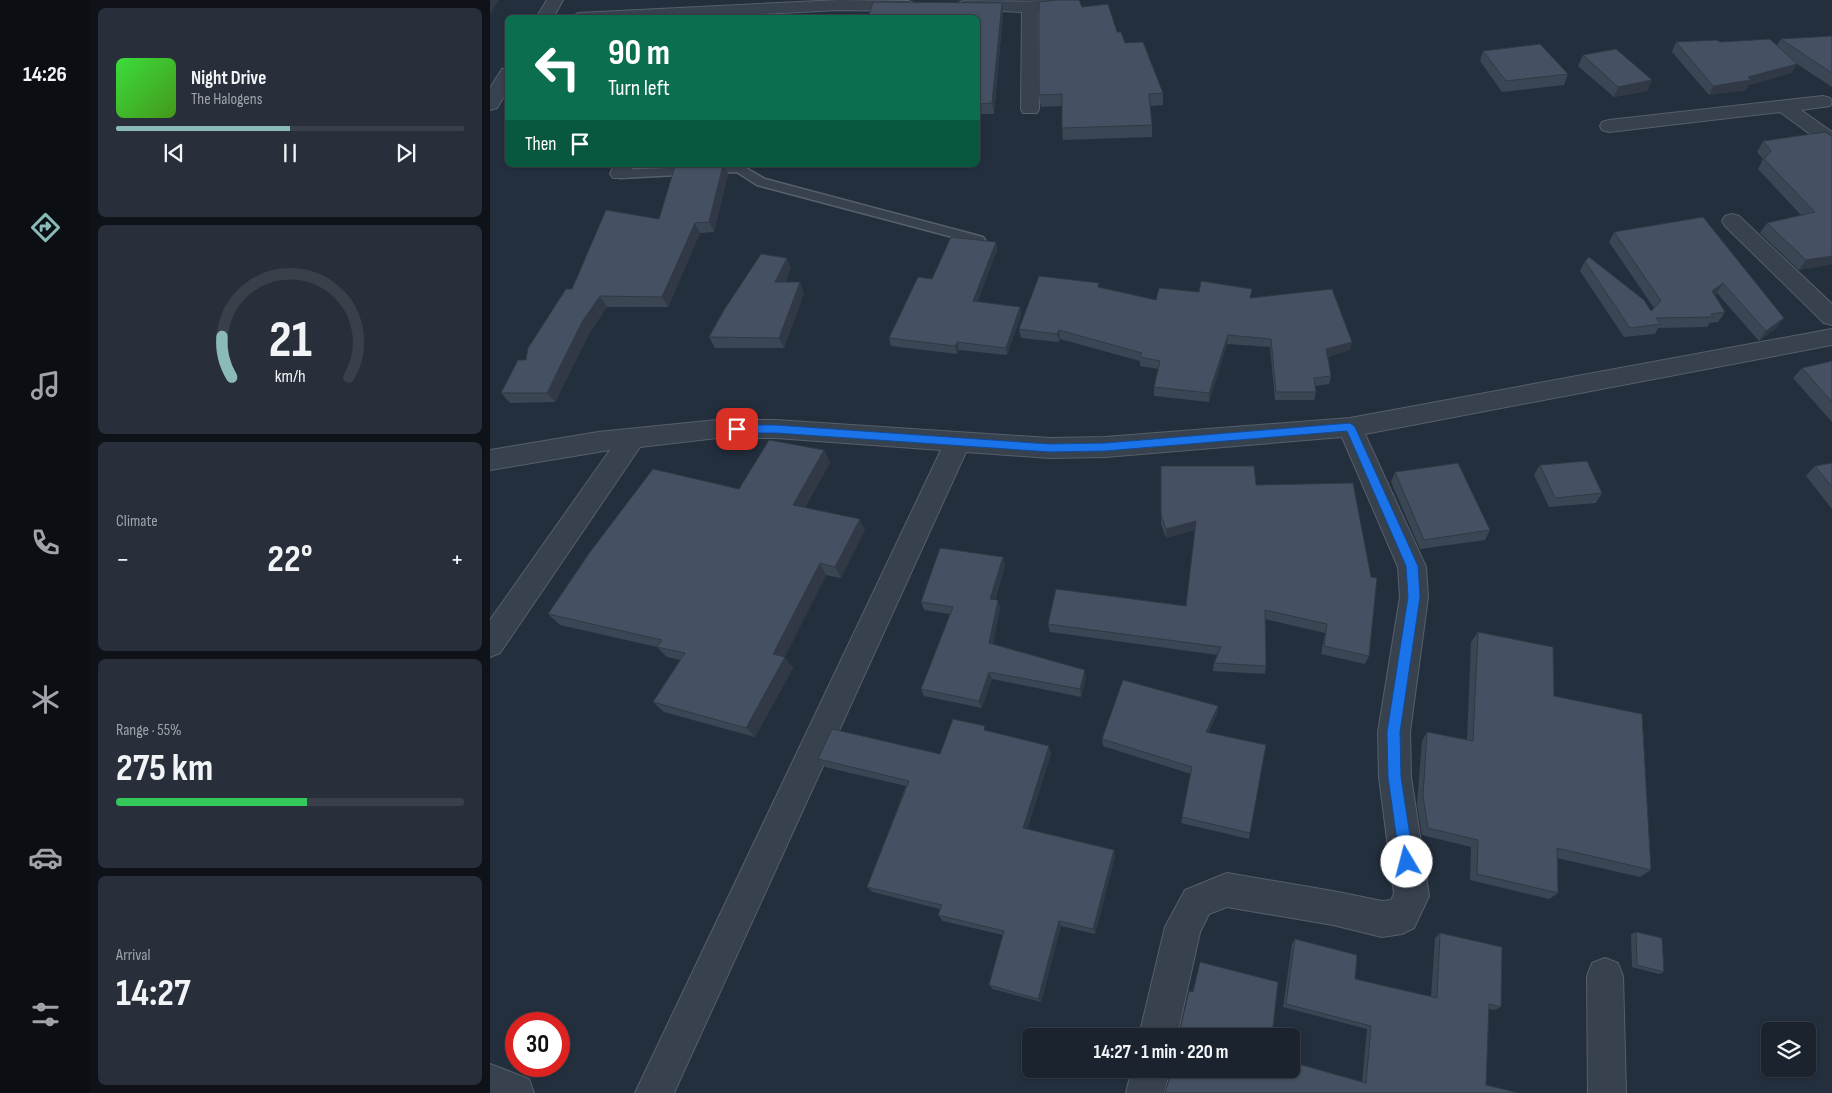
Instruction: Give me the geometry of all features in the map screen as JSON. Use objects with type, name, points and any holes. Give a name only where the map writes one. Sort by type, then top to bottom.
[{"type":"street","points":[[546,15],[555,0]]},
{"type":"street","points":[[694,15],[839,6],[925,6]]},
{"type":"street","points":[[944,6],[1052,7]]},
{"type":"street","points":[[1030,7],[1030,109]]},
{"type":"street","points":[[490,104],[499,80]]},
{"type":"street","points":[[1609,126],[1823,102]]},
{"type":"street","points":[[1784,107],[1832,141]]},
{"type":"street","points":[[1732,221],[1832,317]]},
{"type":"street","points":[[490,460],[598,442],[717,429],[776,429],[1050,448],[1105,447],[1350,427],[1832,337]]},
{"type":"street","points":[[1160,1028],[1183,927],[1197,902],[1227,890],[1333,908],[1382,919],[1402,916],[1412,896],[1395,777],[1394,732],[1414,597],[1412,566],[1350,427]]},
{"type":"street","points":[[490,644],[632,438]]},
{"type":"street","points":[[654,1093],[957,443]]},
{"type":"street","points":[[1605,976],[1607,1093]]},
{"type":"street","points":[[1145,1093],[1149,1078]]},
{"type":"street","points":[[490,1083],[515,1093]]},
{"type":"lane","points":[[622,169],[739,168],[761,182],[979,240]]},
{"type":"building","points":[[1079,0],[1082,7],[1108,4],[1117,32],[1121,32],[1125,43],[1143,42],[1163,93],[1149,94],[1152,125],[1062,128],[1062,94],[1039,95],[1039,2]]},
{"type":"building","points":[[873,2],[1002,3],[992,103],[980,104],[980,15],[869,15]]},
{"type":"building","points":[[1832,36],[1832,73],[1781,39]]},
{"type":"building","points":[[1770,39],[1797,64],[1748,77],[1751,80],[1713,86],[1676,42],[1717,40],[1720,42]]},
{"type":"building","points":[[1540,44],[1568,74],[1506,81],[1483,51]]},
{"type":"building","points":[[1616,49],[1652,80],[1618,87],[1583,55]]},
{"type":"building","points":[[1825,132],[1832,136],[1832,256],[1806,260],[1767,223],[1815,212],[1764,159],[1771,151],[1763,141]]},
{"type":"building","points":[[675,167],[723,167],[709,222],[695,223],[662,297],[600,296],[582,322],[547,393],[501,393],[518,360],[526,360],[528,348],[566,289],[572,289],[606,210],[659,219]]},
{"type":"building","points":[[1703,217],[1784,318],[1766,331],[1723,283],[1712,291],[1725,312],[1711,314],[1713,317],[1656,318],[1661,324],[1630,328],[1585,261],[1589,257],[1644,300],[1651,311],[1661,301],[1614,232]]},
{"type":"building","points":[[951,237],[996,242],[973,301],[1020,307],[1006,348],[957,342],[955,346],[889,338],[918,277],[932,279]]},
{"type":"building","points":[[761,254],[787,258],[775,282],[800,282],[779,338],[709,337],[724,310]]},
{"type":"building","points":[[1039,276],[1099,283],[1098,287],[1156,300],[1159,288],[1199,292],[1201,281],[1252,289],[1250,298],[1332,289],[1352,342],[1326,349],[1331,376],[1314,378],[1316,392],[1276,392],[1271,339],[1228,335],[1209,393],[1154,387],[1160,361],[1140,357],[1142,353],[1059,330],[1057,334],[1019,329]]},
{"type":"building","points":[[1832,361],[1832,402],[1802,368]]},
{"type":"building","points":[[769,440],[824,450],[793,505],[860,519],[835,567],[820,563],[773,654],[785,657],[746,728],[653,702],[685,653],[657,647],[662,640],[548,614],[590,552],[653,469],[739,489]]},
{"type":"building","points":[[1587,461],[1602,493],[1555,498],[1540,465]]},
{"type":"building","points":[[1458,463],[1490,530],[1424,540],[1395,472]]},
{"type":"building","points":[[1832,463],[1832,487],[1815,466]]},
{"type":"building","points":[[1161,466],[1254,466],[1256,485],[1353,483],[1371,577],[1377,578],[1369,656],[1324,646],[1327,624],[1265,610],[1266,666],[1214,663],[1221,647],[1048,624],[1056,589],[1186,606],[1196,521],[1166,529],[1161,515]]},
{"type":"building","points":[[940,548],[1003,557],[990,599],[998,600],[989,643],[1085,670],[1080,689],[989,672],[979,701],[921,689],[953,607],[921,602]]},
{"type":"building","points":[[1478,632],[1553,647],[1554,696],[1642,714],[1651,870],[1557,848],[1558,893],[1477,874],[1478,840],[1428,828],[1423,796],[1427,732],[1473,741]]},
{"type":"building","points":[[1123,680],[1218,706],[1206,732],[1266,745],[1250,833],[1182,817],[1192,767],[1102,739]]},
{"type":"building","points":[[953,719],[985,726],[984,730],[1049,746],[1023,828],[1114,850],[1093,929],[1059,921],[1038,999],[989,985],[1004,931],[938,915],[942,905],[867,887],[909,781],[818,759],[832,729],[940,754]]},
{"type":"building","points":[[1636,932],[1662,938],[1664,972],[1637,965]]},
{"type":"building","points":[[1440,933],[1502,947],[1501,1007],[1489,1004],[1486,1085],[1519,1093],[1165,1093],[1169,1078],[1300,1078],[1300,1065],[1366,1083],[1371,1026],[1286,1004],[1295,939],[1357,955],[1355,979],[1437,998]]},
{"type":"building","points":[[1200,962],[1278,982],[1273,1028],[1180,1028],[1189,991],[1193,992]]},
{"type":"route","points":[[737,429],[776,429],[1050,448],[1105,447],[1350,427],[1412,566],[1414,597],[1394,732],[1395,777],[1407,862]]}]
